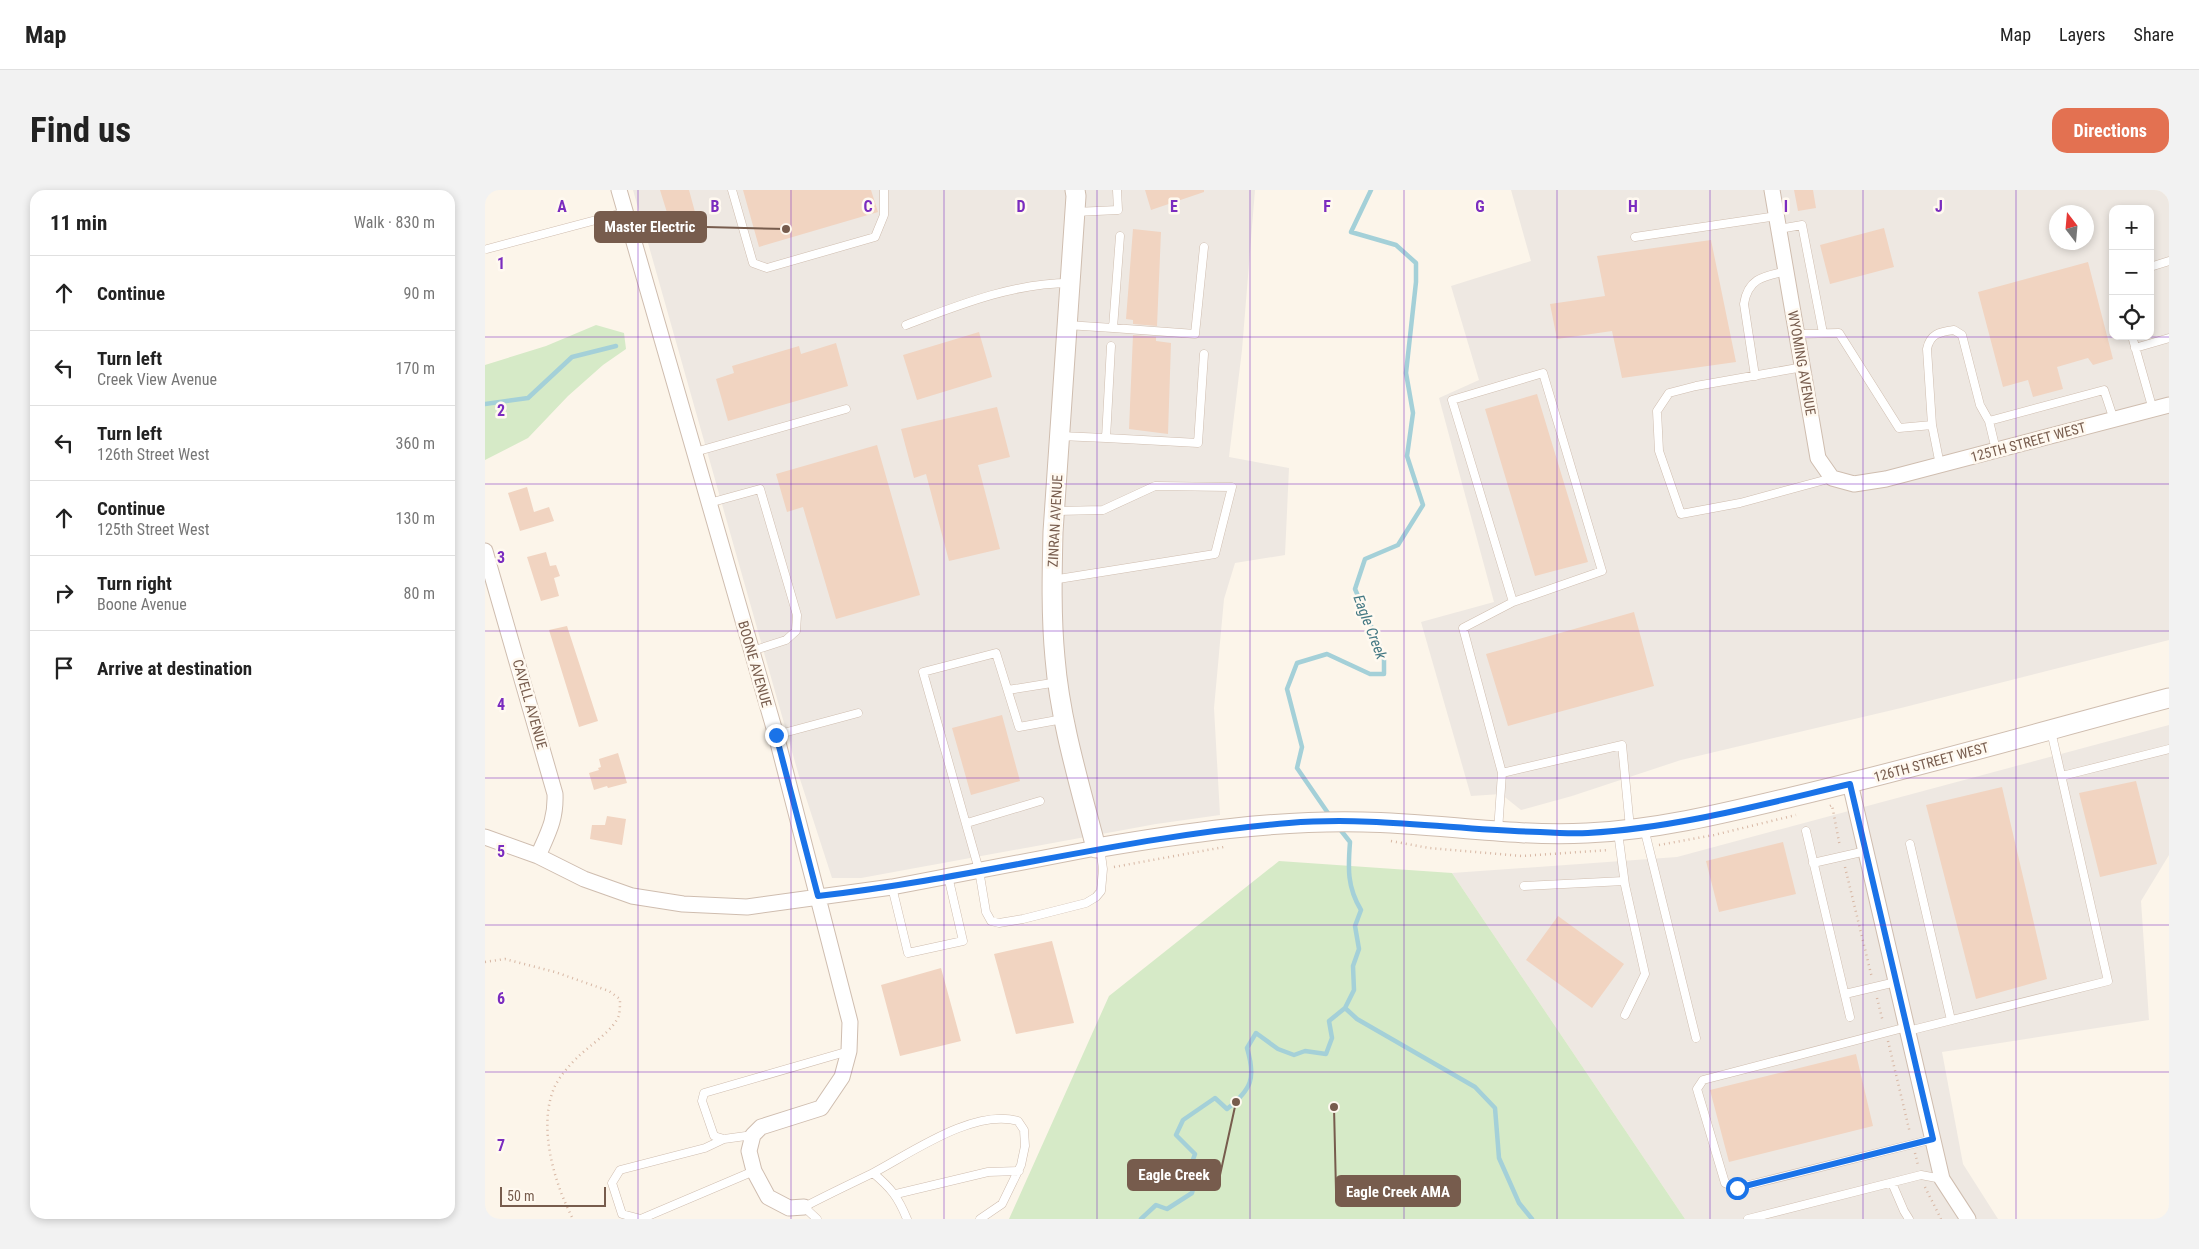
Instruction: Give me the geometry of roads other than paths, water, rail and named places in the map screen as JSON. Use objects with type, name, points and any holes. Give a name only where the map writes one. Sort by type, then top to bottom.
[{"type":"street","name":"BOONE AVENUE","points":[[619,190],[776,735],[850,1022],[849,1051],[842,1077],[821,1108],[761,1127],[753,1135]]},
{"type":"street","name":"ZINRAN AVENUE","points":[[1075,190],[1052,580],[1055,659],[1065,718],[1098,848]]},
{"type":"street","name":"WYOMING AVENUE","points":[[1772,190],[1818,458],[1831,478]]},
{"type":"street","name":"125TH STREET WEST","points":[[1831,478],[1854,484],[1886,479],[2169,405]]},
{"type":"street","name":"CAVELL AVENUE","points":[[485,551],[555,794],[553,823],[538,856]]},
{"type":"street","name":"126TH STREET WEST","points":[[1098,848],[1205,830],[1293,822],[1364,822],[1498,831],[1587,834],[1630,828],[1738,810],[1850,784],[2169,698]]},
{"type":"street","points":[[1850,784],[1942,1179],[1968,1219]]},
{"type":"street","points":[[485,837],[538,856],[584,878],[632,896],[683,904],[747,907],[892,887],[1098,848]]},
{"type":"street","points":[[753,1135],[749,1151],[754,1171],[768,1197],[789,1208],[804,1207]]},
{"type":"lane","points":[[732,190],[753,263],[767,268],[875,237],[885,215],[884,190]]},
{"type":"lane","points":[[1075,212],[1119,210],[1117,190]]},
{"type":"lane","points":[[487,249],[625,212]]},
{"type":"lane","points":[[1635,237],[1778,222],[1802,225],[1823,333]]},
{"type":"lane","points":[[1113,328],[1120,236]]},
{"type":"lane","points":[[1067,325],[1195,334],[1204,247]]},
{"type":"lane","points":[[2154,266],[2169,261]]},
{"type":"lane","points":[[1755,376],[1744,304],[1746,294],[1752,285],[1763,277],[1787,271]]},
{"type":"lane","points":[[906,325],[974,300],[1044,283],[1070,284]]},
{"type":"lane","points":[[1940,465],[1932,425],[1927,350],[1929,341],[1934,334],[1954,330],[1962,335],[1981,405],[1989,421],[1996,450]]},
{"type":"lane","points":[[1798,334],[1839,333],[1899,428],[1932,425]]},
{"type":"lane","points":[[2135,348],[2169,338]]},
{"type":"lane","points":[[2133,340],[2153,410]]},
{"type":"lane","points":[[1105,438],[1111,346]]},
{"type":"lane","points":[[1060,436],[1197,443],[1205,354]]},
{"type":"lane","points":[[1803,367],[1669,393],[1657,411],[1659,451],[1681,514],[1740,503],[1831,478]]},
{"type":"lane","points":[[1498,831],[1502,773],[1463,628],[1513,602],[1602,571],[1543,373],[1451,400],[1513,602]]},
{"type":"lane","points":[[1989,421],[2104,390],[2113,420]]},
{"type":"lane","points":[[695,452],[846,409]]},
{"type":"lane","points":[[1052,580],[1215,554],[1231,487],[1155,486],[1103,510],[1055,511]]},
{"type":"lane","points":[[709,503],[760,489],[795,606],[798,622],[796,631],[792,636],[786,640],[752,651]]},
{"type":"lane","points":[[1065,718],[1019,727],[997,654],[923,672],[967,823],[979,870],[984,902],[991,921],[999,923],[1023,919],[1086,903],[1096,897],[1101,891],[1103,869],[1098,848]]},
{"type":"lane","points":[[1008,690],[1059,682]]},
{"type":"lane","points":[[776,735],[858,713]]},
{"type":"lane","points":[[1933,1139],[1737,1188],[1725,1184],[1697,1089],[1703,1080],[2108,981],[2051,729]]},
{"type":"lane","points":[[1502,773],[1622,745],[1630,828],[1696,1038]]},
{"type":"lane","points":[[2061,776],[2169,749]]},
{"type":"lane","points":[[967,823],[1040,801]]},
{"type":"lane","points":[[1625,1016],[1645,974],[1624,881],[1630,828]]},
{"type":"lane","points":[[1806,831],[1850,1017]]},
{"type":"lane","points":[[1910,844],[1951,1020]]},
{"type":"lane","points":[[1813,863],[1866,851]]},
{"type":"lane","points":[[892,887],[908,953],[963,941],[948,876]]},
{"type":"lane","points":[[1524,886],[1624,881]]},
{"type":"lane","points":[[1845,994],[1896,982]]},
{"type":"lane","points":[[724,1139],[715,1136],[703,1101],[704,1093],[849,1051]]},
{"type":"lane","points":[[817,1219],[804,1207],[873,1173],[925,1142],[964,1126],[997,1118],[1018,1121],[1024,1130],[1025,1146],[1019,1171],[1002,1204],[980,1219]]},
{"type":"lane","points":[[753,1135],[724,1139],[705,1148],[620,1170],[612,1183],[622,1214],[641,1218],[723,1186],[754,1171]]},
{"type":"lane","points":[[895,1194],[987,1172],[1019,1171]]},
{"type":"lane","points":[[873,1173],[895,1194],[907,1219]]},
{"type":"lane","points":[[1748,1219],[1921,1175],[1942,1179]]},
{"type":"lane","points":[[1892,1183],[1903,1211],[1909,1219]]},
{"type":"waterway","name":"Eagle Creek","points":[[1330,816],[1297,768],[1302,747],[1287,689],[1297,663],[1327,654],[1370,674],[1384,674],[1384,656],[1355,589],[1365,559],[1398,545],[1423,505],[1407,456],[1413,413],[1406,373],[1416,282],[1416,263],[1396,245],[1351,232],[1371,190]]},
{"type":"waterway","points":[[485,404],[528,398],[572,357],[616,346]]},
{"type":"waterway","name":"Eagle Creek","points":[[1141,1219],[1156,1205],[1167,1209],[1192,1193],[1197,1174],[1191,1165],[1195,1154],[1176,1135],[1183,1120],[1215,1098],[1227,1109],[1247,1089],[1251,1075],[1250,1058],[1247,1048],[1256,1033],[1278,1049],[1294,1055],[1305,1051],[1326,1054],[1332,1038],[1329,1021],[1345,1008],[1354,990],[1353,966],[1359,949],[1355,926],[1361,910],[1356,902],[1349,877],[1350,842],[1339,828]]},
{"type":"waterway","points":[[1345,1008],[1357,1019],[1475,1087],[1495,1108],[1499,1158],[1519,1203],[1532,1219]]},
{"type":"place","name":"Master Electric","points":[[786,229]]},
{"type":"place","name":"Eagle Creek","points":[[1236,1102]]},
{"type":"place","name":"Eagle Creek AMA","points":[[1334,1107]]}]
